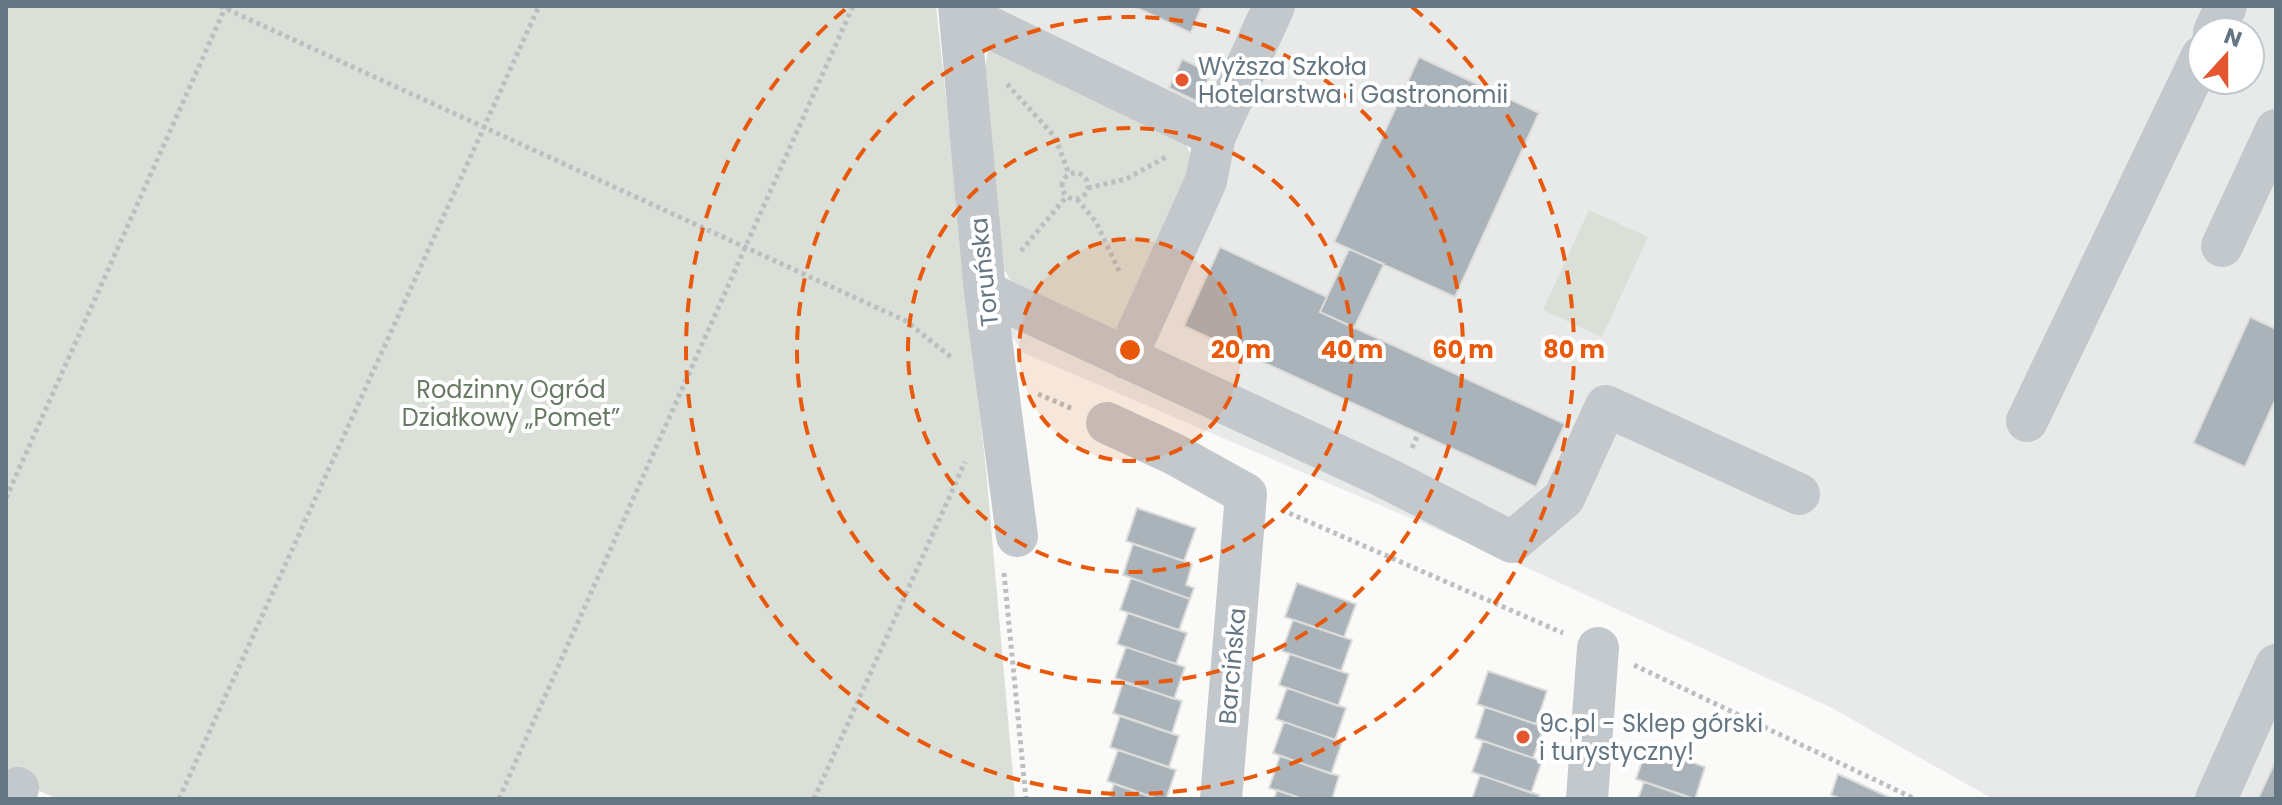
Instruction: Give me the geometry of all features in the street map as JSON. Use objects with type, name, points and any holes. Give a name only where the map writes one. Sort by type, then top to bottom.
[{"type":"street","points":[[1126,358],[1206,181],[1215,136],[1274,6]]},
{"type":"street","points":[[960,9],[1215,136]]},
{"type":"street","name":"Toruńska","points":[[960,9],[1010,549]]},
{"type":"street","points":[[2027,421],[2186,89]]},
{"type":"street","points":[[2222,246],[2276,130]]},
{"type":"street","points":[[985,292],[1380,475],[1512,542],[1564,498],[1606,406],[1799,494]]},
{"type":"street","name":"Barcińska","points":[[1107,423],[1174,454],[1246,494],[1221,799]]},
{"type":"street","points":[[1587,799],[1598,648]]},
{"type":"street","points":[[2216,799],[2276,665]]},
{"type":"path","points":[[179,799],[539,6]]},
{"type":"path","points":[[499,799],[853,6]]},
{"type":"path","points":[[6,498],[224,7],[906,321],[952,356],[955,369]]},
{"type":"path","points":[[1004,81],[1055,137],[1069,174]]},
{"type":"path","points":[[1067,196],[1079,199],[1088,188],[1126,179],[1187,145],[1215,136]]},
{"type":"path","points":[[1067,196],[1063,182],[1069,174],[1085,176],[1088,188]]},
{"type":"path","points":[[1019,254],[1067,196]]},
{"type":"path","points":[[996,376],[1107,423]]},
{"type":"path","points":[[814,799],[965,468],[966,453]]},
{"type":"path","points":[[1010,549],[1026,799]]},
{"type":"shaded area","points":[[966,6],[2276,6],[2276,799],[1993,799],[1830,707],[1534,571],[1024,353],[1004,326],[998,279],[1007,277],[1012,283],[1202,145]]},
{"type":"green space","name":"Rodzinny Ogród Działkowy „Pomet”","points":[[6,6],[936,6],[987,480],[1015,799],[58,799],[6,777]]},
{"type":"green space","points":[[989,44],[1184,141],[1193,159],[1119,333],[1012,283],[1002,266],[984,73]]},
{"type":"green space","points":[[1589,210],[1648,237],[1602,337],[1543,310]]},
{"type":"building","points":[[1133,6],[1202,6],[1191,33]]},
{"type":"building","points":[[1419,57],[1539,113],[1455,297],[1334,242]]},
{"type":"building","points":[[1182,59],[1211,73],[1198,102],[1169,88]]},
{"type":"building","points":[[1220,247],[1327,297],[1320,312],[1565,424],[1536,487],[1184,326]]},
{"type":"building","points":[[1349,249],[1384,264],[1354,328],[1320,312]]},
{"type":"building","points":[[2250,317],[2276,329],[2276,398],[2245,467],[2193,443]]},
{"type":"building","points":[[1137,508],[1196,528],[1184,561],[1126,541]]},
{"type":"building","points":[[1133,544],[1192,564],[1186,585],[1194,588],[1190,599],[1123,575]]},
{"type":"building","points":[[1131,578],[1190,599],[1179,630],[1120,610]]},
{"type":"building","points":[[1297,583],[1356,604],[1344,637],[1285,617]]},
{"type":"building","points":[[1128,613],[1187,633],[1176,664],[1117,644]]},
{"type":"building","points":[[1293,620],[1352,640],[1341,671],[1282,651]]},
{"type":"building","points":[[1126,647],[1185,667],[1174,699],[1115,678]]},
{"type":"building","points":[[1290,654],[1349,674],[1338,706],[1279,685]]},
{"type":"building","points":[[1488,671],[1547,691],[1536,724],[1477,704]]},
{"type":"building","points":[[1123,682],[1182,701],[1172,733],[1113,713]]},
{"type":"building","points":[[1287,688],[1346,708],[1335,740],[1276,719]]},
{"type":"building","points":[[1485,707],[1544,727],[1533,758],[1475,738]]},
{"type":"building","points":[[1120,716],[1179,736],[1169,767],[1110,747]]},
{"type":"building","points":[[1284,722],[1342,742],[1331,774],[1273,753]]},
{"type":"building","points":[[1483,741],[1542,761],[1531,793],[1472,772]]},
{"type":"building","points":[[1647,746],[1705,767],[1695,799],[1636,779]]},
{"type":"building","points":[[1118,750],[1176,770],[1166,799],[1107,781]]},
{"type":"building","points":[[1280,756],[1339,776],[1332,799],[1303,799],[1269,788]]},
{"type":"building","points":[[2276,760],[2276,799],[2258,799]]},
{"type":"building","points":[[1838,774],[1893,799],[1842,799],[1831,795]]},
{"type":"building","points":[[1480,775],[1539,795],[1538,799],[1472,799]]},
{"type":"building","points":[[1644,782],[1693,799],[1638,799]]},
{"type":"building","points":[[1114,784],[1158,799],[1109,799]]},
{"type":"building","points":[[1277,790],[1303,799],[1274,799]]},
{"type":"place","name":"Wyższa Szkoła Hotelarstwa i Gastronomii","points":[[1182,80]]},
{"type":"place","name":"9c.pl - Sklep górski i turystyczny!","points":[[1523,737]]}]
